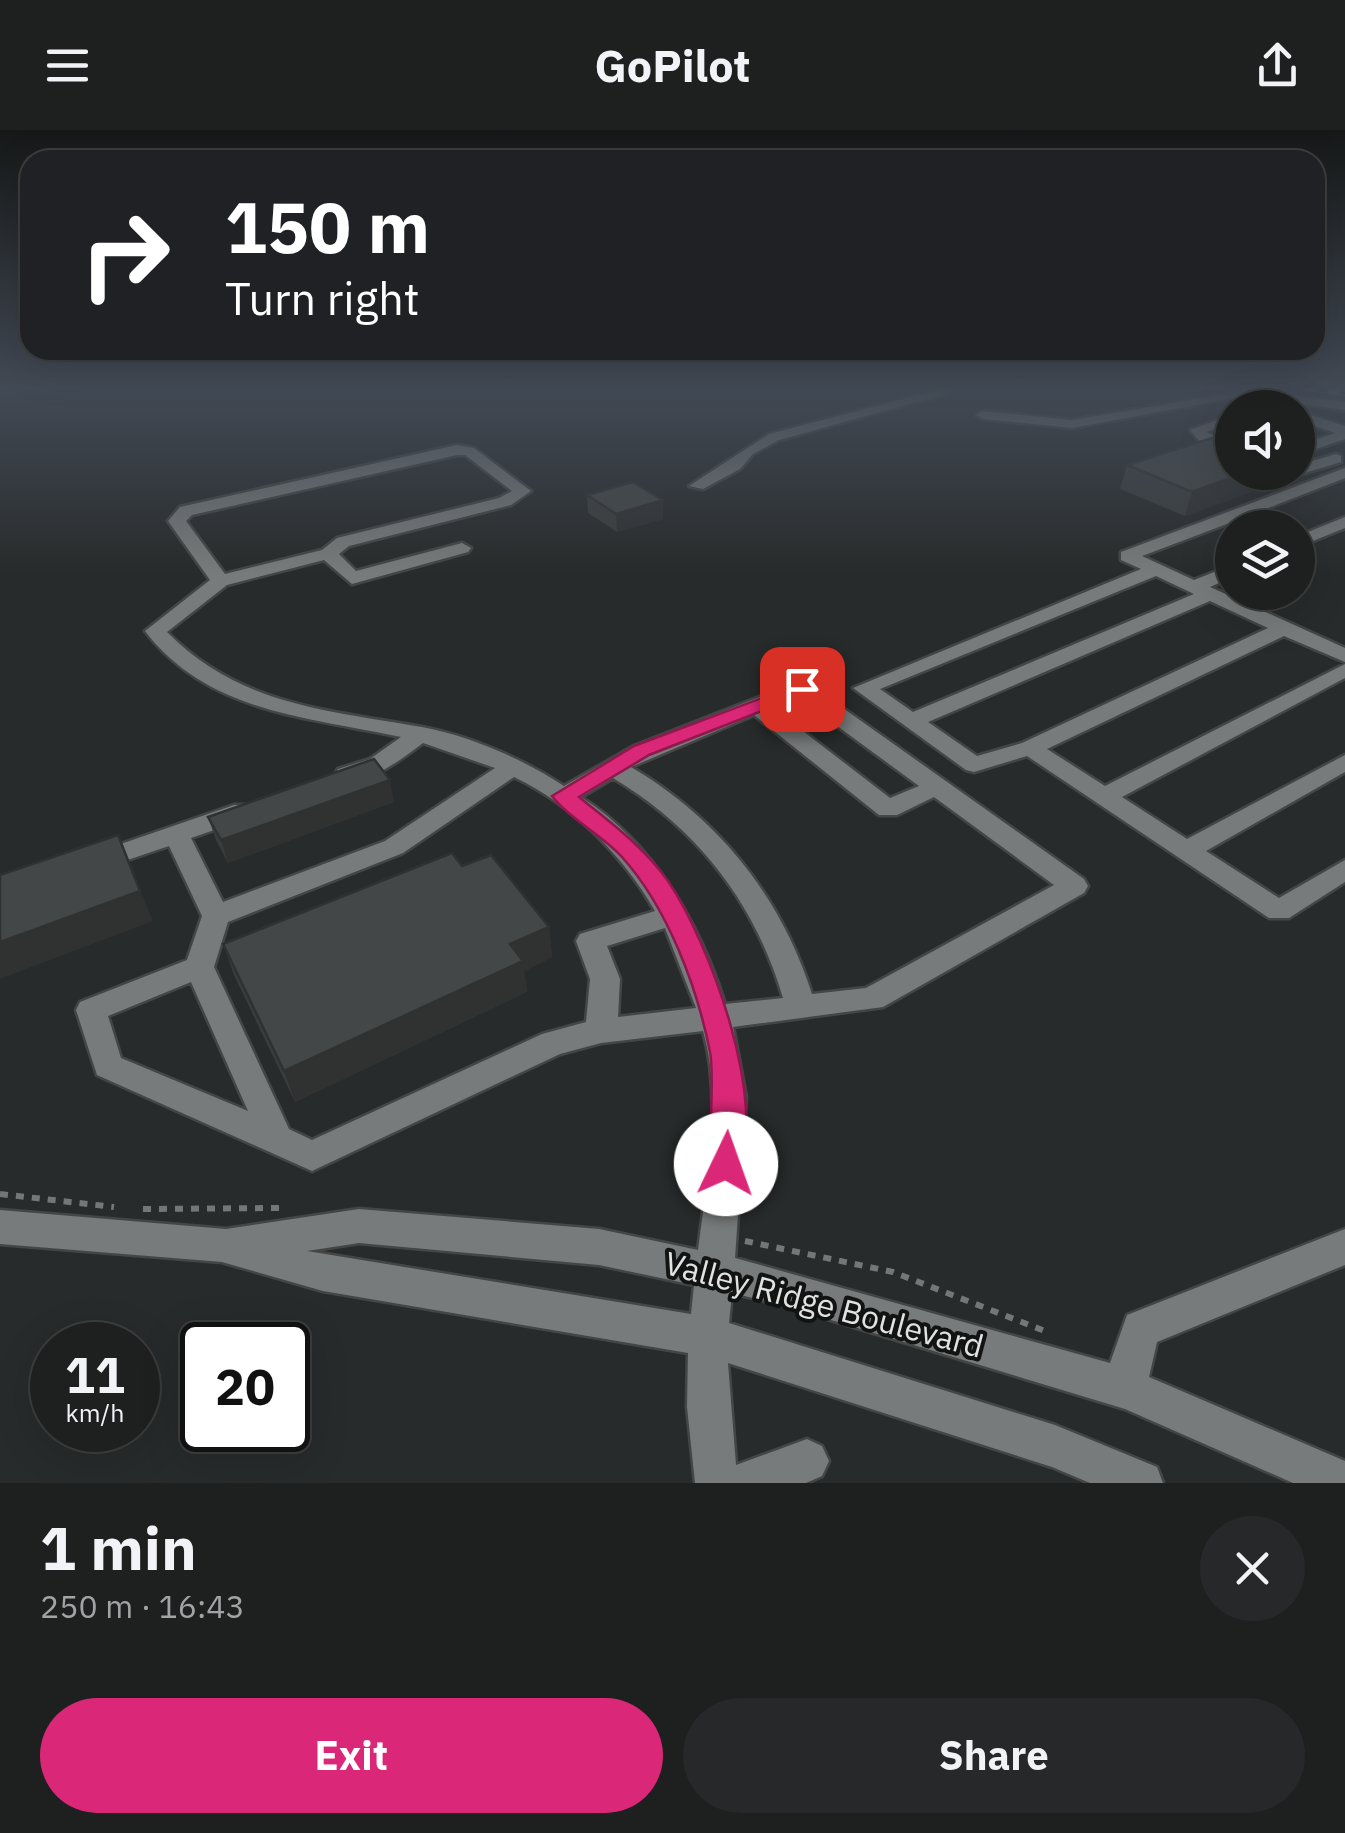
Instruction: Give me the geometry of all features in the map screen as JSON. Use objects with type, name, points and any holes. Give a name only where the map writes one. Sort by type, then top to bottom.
[{"type":"street","points":[[696,486],[736,466],[751,449]]},
{"type":"street","points":[[220,581],[177,522],[186,512],[457,450],[469,452],[523,492],[506,502],[343,542],[328,554],[220,581],[155,632],[178,659],[234,693],[281,710],[422,734],[512,767],[564,796],[628,849],[675,914],[715,1016],[725,1053],[730,1126],[708,1336],[705,1427],[717,1483]]},
{"type":"street","points":[[1315,465],[1345,455]]},
{"type":"street","points":[[1248,510],[1345,473]]},
{"type":"street","points":[[1315,533],[1345,522]]},
{"type":"street","points":[[1215,523],[1128,556],[1345,656]]},
{"type":"street","points":[[328,554],[352,578],[462,548]]},
{"type":"street","points":[[1156,570],[864,688],[974,765],[1030,748],[1284,628]]},
{"type":"street","points":[[911,721],[1215,581]]},
{"type":"street","points":[[1105,796],[1345,670]]},
{"type":"street","points":[[199,967],[91,1010],[108,1066],[312,1156],[552,1043],[601,1031],[872,999],[1074,886],[802,689],[642,750],[564,796]]},
{"type":"street","points":[[757,706],[888,809],[936,788]]},
{"type":"street","points":[[323,783],[378,764],[422,734]]},
{"type":"street","points":[[1030,748],[1279,911],[1345,869]]},
{"type":"street","points":[[1188,850],[1345,762]]},
{"type":"street","points":[[216,916],[394,847],[512,767]]},
{"type":"street","points":[[614,768],[678,810],[727,859],[772,929],[801,1007]]},
{"type":"street","points":[[70,871],[268,802]]},
{"type":"street","points":[[176,834],[216,916],[199,967],[277,1138]]},
{"type":"street","points":[[601,1031],[605,979],[590,941],[675,914]]},
{"type":"street","name":"Valley Ridge Boulevard","points":[[222,1245],[359,1226],[599,1247],[778,1285],[1128,1389],[1344,1483]]},
{"type":"street","name":"Valley Ridge Boulevard","points":[[0,1227],[222,1245],[323,1273],[708,1336],[1055,1446],[1142,1483]]},
{"type":"street","points":[[1128,1389],[1129,1366],[1142,1329],[1345,1246]]},
{"type":"street","points":[[744,1483],[808,1461]]},
{"type":"building","points":[[1177,449],[1215,449],[1215,484],[1192,492],[1127,465]]},
{"type":"building","points":[[633,482],[663,500],[616,514],[587,495]]},
{"type":"building","points":[[374,759],[390,780],[221,840],[208,817]]},
{"type":"building","points":[[118,835],[140,891],[0,942],[0,875]]},
{"type":"building","points":[[452,853],[462,866],[491,855],[549,927],[510,944],[523,961],[284,1071],[223,944]]},
{"type":"route","points":[[726,1164],[730,1126],[725,1053],[685,932],[658,886],[628,849],[564,796],[642,750],[802,689]]}]
